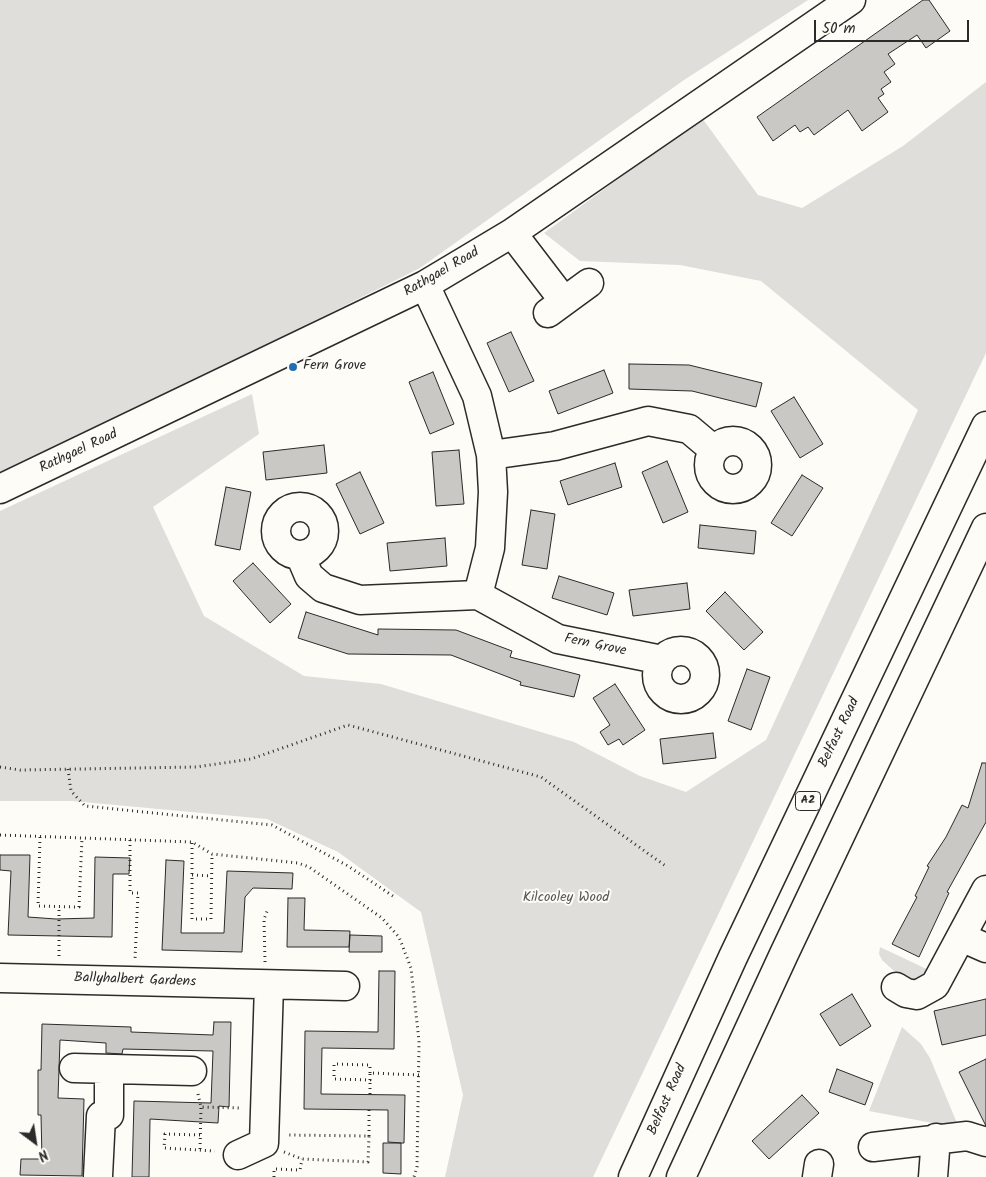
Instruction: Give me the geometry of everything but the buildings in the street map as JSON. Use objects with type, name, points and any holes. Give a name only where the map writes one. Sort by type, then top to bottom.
[{"type":"main road","name":"Rathgael Road","points":[[0,489],[425,285],[512,232],[851,0]]},
{"type":"main road","points":[[512,232],[556,307],[588,283]]},
{"type":"main road","points":[[300,555],[309,576],[323,588],[360,600],[478,595],[490,548],[493,492],[491,455],[478,396],[425,285]]},
{"type":"main road","points":[[491,455],[555,446],[648,421],[688,429],[714,450]]},
{"type":"main road","name":"Belfast Road","points":[[633,1177],[733,957],[986,426]]},
{"type":"main road","points":[[681,1177],[784,954],[986,528]]},
{"type":"main road","name":"Fern Grove","points":[[478,595],[558,639],[662,660]]},
{"type":"main road","points":[[896,986],[906,993],[917,995],[935,986],[986,890]]},
{"type":"main road","points":[[961,937],[986,948]]},
{"type":"main road","name":"Ballyhalbert Gardens","points":[[0,978],[345,986]]},
{"type":"main road","points":[[238,1154],[264,1129],[269,985]]},
{"type":"main road","points":[[74,1068],[192,1071]]},
{"type":"main road","points":[[98,1176],[101,1116],[109,1115],[109,1068]]},
{"type":"main road","points":[[873,1147],[936,1138],[967,1136],[986,1142]]},
{"type":"main road","points":[[933,1177],[936,1138]]},
{"type":"path","points":[[0,767],[20,770],[196,767],[251,759],[348,725],[541,777],[667,867]]},
{"type":"path","points":[[68,770],[70,791],[85,806],[272,825],[348,866],[396,898]]},
{"type":"path","points":[[0,835],[192,842],[212,854],[298,863],[309,867],[382,918],[399,938],[412,968],[419,1041],[417,1167],[414,1177]]},
{"type":"path","points":[[40,837],[38,906],[59,907],[79,907],[82,838]]},
{"type":"path","points":[[130,840],[130,892],[138,893],[134,981]]},
{"type":"path","points":[[192,842],[192,919],[211,919],[212,854]]},
{"type":"path","points":[[192,875],[212,876]]},
{"type":"path","points":[[59,907],[59,945]]},
{"type":"path","points":[[268,909],[264,919],[264,953],[269,985]]},
{"type":"path","points":[[370,1080],[334,1079],[334,1064],[370,1065],[370,1072],[370,1080],[370,1094]]},
{"type":"path","points":[[192,1071],[201,1106],[200,1149]]},
{"type":"path","points":[[370,1072],[419,1075]]},
{"type":"path","points":[[201,1106],[264,1129],[369,1136]]},
{"type":"path","points":[[264,1129],[302,1159],[368,1162],[369,1110]]},
{"type":"path","points":[[200,1135],[165,1134],[164,1148],[200,1149],[238,1154]]},
{"type":"path","points":[[274,1177],[274,1170],[300,1170],[302,1159]]},
{"type":"green space","points":[[0,0],[808,0],[684,80],[420,268],[0,478]]},
{"type":"green space","name":"Kilcooley Wood","points":[[986,82],[986,353],[593,1177],[445,1177],[463,1095],[421,912],[338,852],[267,819],[72,801],[0,801],[0,511],[252,394],[259,434],[153,507],[204,616],[304,676],[381,684],[574,742],[640,776],[686,792],[766,740],[918,410],[761,281],[680,265],[580,261],[544,233],[702,118],[758,195],[802,208],[903,146]]},
{"type":"green space","points":[[880,947],[935,973],[931,979],[906,982],[882,960],[879,954]]},
{"type":"green space","points":[[902,1027],[921,1044],[930,1058],[959,1128],[869,1111]]},
{"type":"place","name":"Fern Grove","points":[[293,367]]}]
